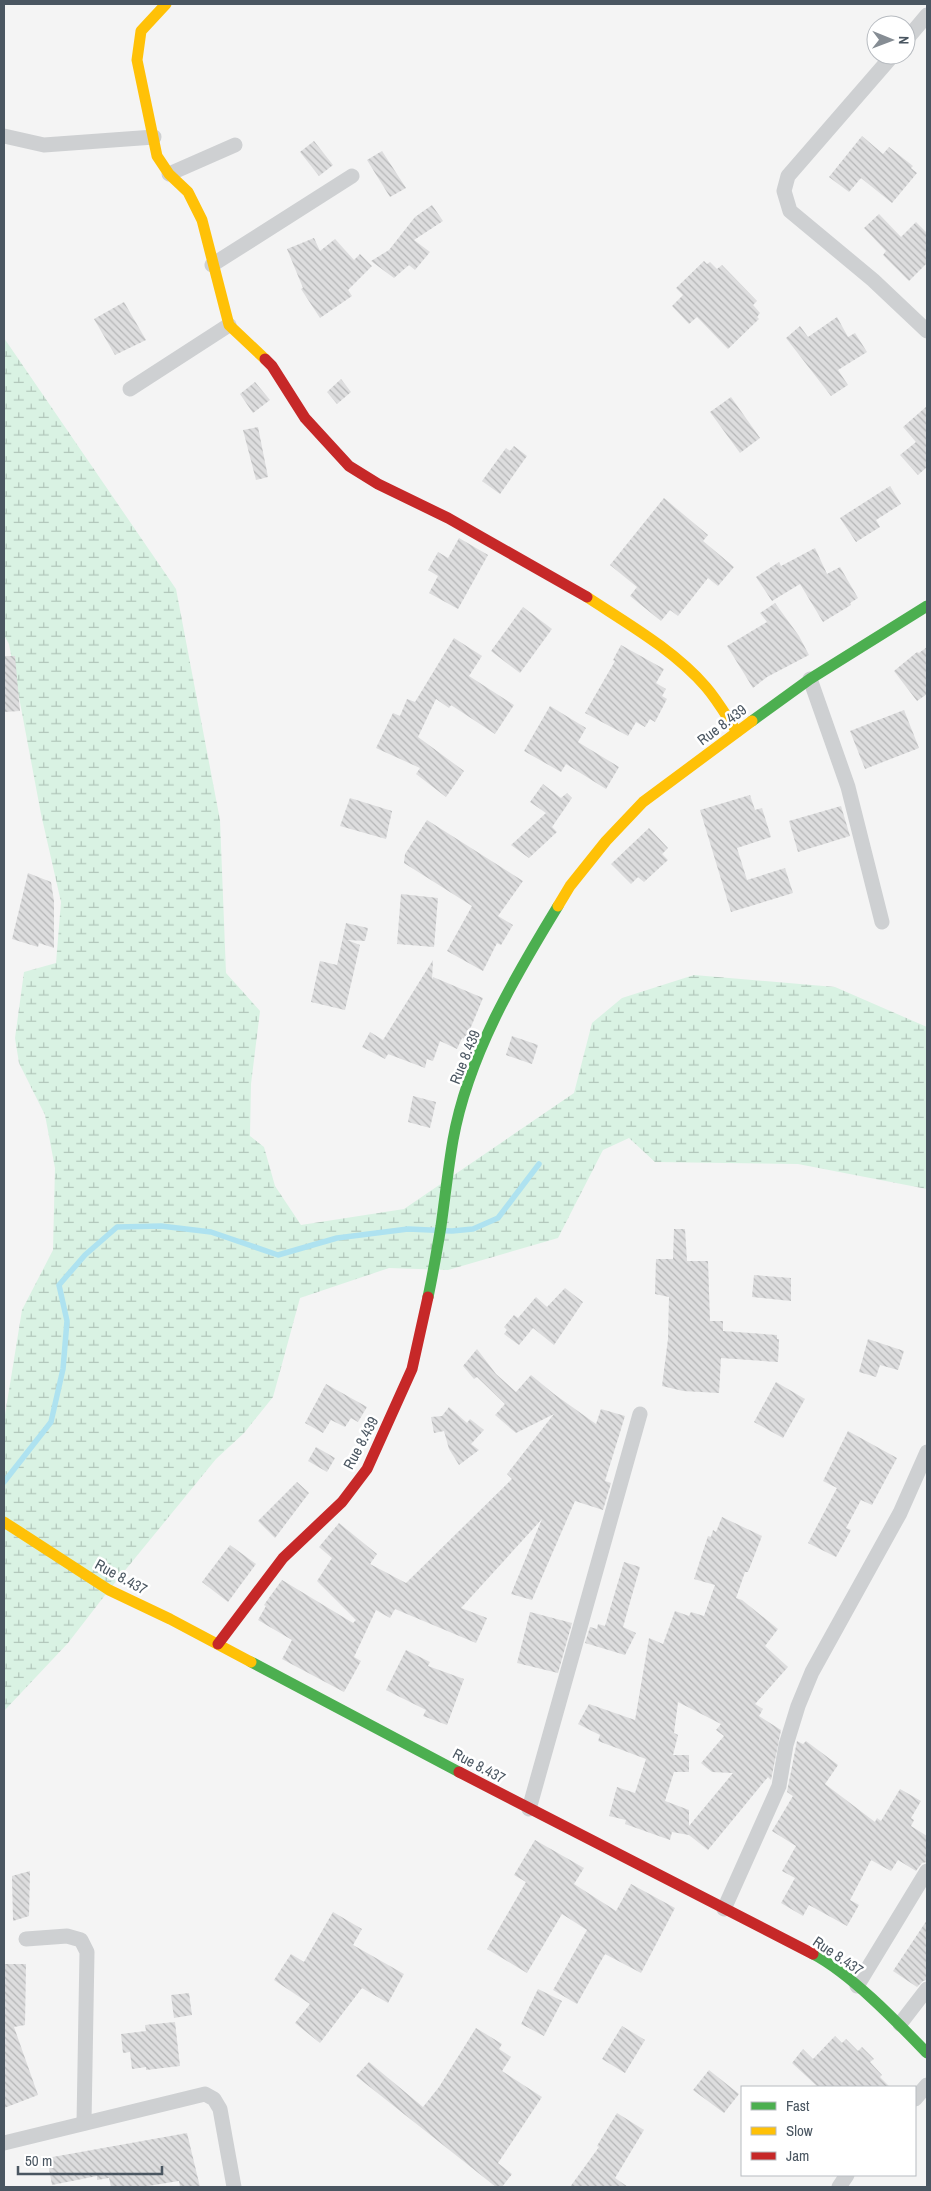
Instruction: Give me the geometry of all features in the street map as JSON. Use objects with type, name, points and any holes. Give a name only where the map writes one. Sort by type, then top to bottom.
[{"type":"street","points":[[166,4],[141,31],[137,60],[157,156],[169,174],[188,192],[202,220],[212,265],[229,325],[272,366],[305,418],[349,466],[378,484],[504,549],[576,590],[640,631],[684,666],[707,688],[738,732]]},
{"type":"street","points":[[916,28],[927,15]]},
{"type":"street","points":[[884,65],[788,176],[784,191],[790,211],[873,280],[927,331]]},
{"type":"street","points":[[4,136],[44,146],[154,137]]},
{"type":"street","points":[[169,174],[235,145]]},
{"type":"street","points":[[212,265],[352,176]]},
{"type":"street","points":[[130,389],[229,325]]},
{"type":"street","name":"Rue 8.439","points":[[218,1644],[283,1558],[342,1502],[367,1469],[412,1369],[424,1322],[441,1226],[453,1139],[470,1078],[484,1042],[531,950],[570,886],[606,841],[643,802],[810,679],[927,606]]},
{"type":"street","points":[[810,679],[848,787],[882,922]]},
{"type":"street","points":[[529,1809],[640,1414]]},
{"type":"street","points":[[724,1909],[779,1786],[786,1745],[798,1706],[812,1672],[900,1513],[927,1452]]},
{"type":"street","name":"Rue 8.437","points":[[4,1522],[109,1590],[218,1644],[529,1809],[822,1959],[857,1986],[900,2024],[927,2053]]},
{"type":"street","points":[[857,1986],[927,1871]]},
{"type":"street","points":[[26,1939],[67,1936],[81,1940],[87,1952],[84,2122]]},
{"type":"street","points":[[900,2024],[927,1988]]},
{"type":"street","points":[[916,2098],[927,2085]]},
{"type":"street","points":[[4,2143],[205,2094],[214,2100],[220,2108],[234,2187]]},
{"type":"street","points":[[840,2187],[846,2176]]},
{"type":"green space","points":[[4,338],[176,589],[220,820],[226,973],[260,1011],[251,1084],[250,1136],[264,1147],[275,1186],[301,1225],[404,1209],[574,1093],[592,1023],[622,998],[694,975],[835,987],[927,1027],[927,1189],[798,1164],[655,1162],[629,1138],[603,1150],[558,1238],[448,1270],[389,1268],[300,1298],[273,1397],[244,1433],[216,1459],[68,1643],[4,1711],[4,1421],[22,1310],[53,1250],[55,1168],[45,1115],[19,1063],[15,1038],[24,972],[56,963],[61,902],[41,814],[9,644],[4,635]]},
{"type":"building","points":[[862,136],[883,154],[889,147],[913,166],[911,168],[917,173],[892,203],[861,178],[849,192],[829,177]]},
{"type":"building","points":[[314,141],[333,165],[319,176],[300,152]]},
{"type":"building","points":[[382,151],[406,188],[390,197],[367,160]]},
{"type":"building","points":[[432,205],[443,221],[414,240],[430,252],[415,270],[409,265],[394,278],[371,261],[389,250],[415,217]]},
{"type":"building","points":[[879,214],[901,237],[916,222],[927,233],[927,263],[909,281],[883,255],[886,251],[864,228]]},
{"type":"building","points":[[314,238],[320,251],[335,239],[354,260],[360,254],[372,266],[348,290],[352,296],[320,318],[301,289],[303,288],[287,249]]},
{"type":"building","points":[[704,261],[707,264],[710,262],[717,269],[722,265],[757,301],[753,305],[760,313],[757,317],[759,319],[728,349],[697,317],[689,324],[672,306],[683,295],[676,288]]},
{"type":"building","points":[[124,302],[146,340],[115,355],[94,319]]},
{"type":"building","points":[[837,317],[848,337],[855,333],[867,352],[838,370],[848,385],[831,396],[786,338],[800,326],[808,337]]},
{"type":"building","points":[[341,379],[351,392],[337,404],[327,392]]},
{"type":"building","points":[[255,382],[270,400],[253,413],[240,394]]},
{"type":"building","points":[[731,397],[760,438],[740,453],[710,412]]},
{"type":"building","points":[[927,406],[927,467],[918,475],[900,455],[916,442],[903,427]]},
{"type":"building","points":[[258,427],[268,477],[256,480],[243,430]]},
{"type":"building","points":[[514,446],[527,456],[500,494],[482,481],[506,448],[510,451]]},
{"type":"building","points":[[890,486],[901,504],[876,520],[880,527],[856,542],[840,518]]},
{"type":"building","points":[[664,498],[708,535],[703,541],[734,567],[718,586],[708,578],[678,616],[670,610],[661,621],[630,596],[637,587],[610,565]]},
{"type":"building","points":[[459,538],[488,555],[458,609],[429,593],[438,576],[428,570],[438,552],[448,558]]},
{"type":"building","points":[[815,548],[827,574],[840,567],[858,598],[850,603],[851,605],[823,622],[800,584],[772,601],[756,577],[779,562],[781,566]]},
{"type":"building","points":[[775,603],[799,636],[809,655],[767,677],[753,688],[727,646],[767,622],[760,613]]},
{"type":"building","points":[[523,607],[552,629],[520,673],[491,651]]},
{"type":"building","points":[[454,638],[482,656],[469,676],[514,705],[495,734],[451,705],[449,708],[436,699],[418,737],[464,771],[446,797],[416,774],[420,768],[376,748],[393,713],[400,716],[407,699],[415,702]]},
{"type":"building","points":[[621,645],[664,669],[656,683],[666,689],[662,696],[667,699],[655,722],[650,719],[645,727],[636,722],[628,736],[585,713],[615,661],[613,660]]},
{"type":"building","points":[[927,647],[927,694],[917,701],[894,671],[917,652],[919,653]]},
{"type":"building","points":[[4,656],[15,656],[20,711],[4,712]]},
{"type":"building","points":[[550,706],[586,728],[578,742],[619,767],[606,789],[566,764],[561,772],[524,751]]},
{"type":"building","points":[[904,710],[919,748],[865,769],[850,731]]},
{"type":"building","points":[[543,784],[561,798],[567,793],[572,798],[552,827],[557,832],[529,858],[511,845],[546,813],[530,802]]},
{"type":"building","points":[[750,795],[755,810],[762,808],[771,837],[737,848],[747,880],[785,868],[793,893],[731,912],[700,810]]},
{"type":"building","points":[[350,798],[392,811],[386,839],[340,826]]},
{"type":"building","points":[[841,806],[850,836],[798,852],[789,821]]},
{"type":"building","points":[[427,820],[523,881],[498,916],[513,925],[501,945],[497,943],[483,971],[447,951],[472,906],[404,863],[405,854]]},
{"type":"building","points":[[649,828],[668,848],[662,854],[668,860],[644,882],[638,877],[631,884],[611,864]]},
{"type":"building","points":[[28,873],[51,882],[54,901],[54,948],[39,943],[38,947],[12,939]]},
{"type":"building","points":[[401,894],[438,898],[434,947],[397,944]]},
{"type":"building","points":[[346,923],[368,928],[365,941],[347,940],[360,945],[345,1010],[311,1002],[320,961],[337,965]]},
{"type":"building","points":[[433,960],[432,980],[433,977],[483,998],[466,1039],[462,1038],[457,1049],[440,1041],[433,1061],[427,1059],[425,1068],[388,1054],[385,1059],[362,1047],[370,1032],[383,1040]]},
{"type":"building","points":[[512,1036],[538,1045],[532,1064],[506,1055]]},
{"type":"building","points":[[413,1096],[436,1102],[430,1128],[408,1122]]},
{"type":"building","points":[[674,1229],[685,1229],[687,1261],[708,1261],[710,1321],[723,1321],[723,1331],[777,1335],[777,1339],[779,1339],[778,1362],[721,1358],[719,1393],[683,1391],[662,1386],[668,1339],[669,1297],[655,1294],[656,1259],[673,1259]]},
{"type":"building","points":[[754,1275],[791,1278],[791,1301],[752,1297]]},
{"type":"building","points":[[565,1288],[583,1302],[554,1345],[533,1328],[519,1345],[504,1334],[507,1330],[504,1327],[514,1315],[518,1318],[536,1297],[547,1307]]},
{"type":"building","points":[[868,1339],[904,1351],[898,1370],[880,1365],[876,1377],[859,1372]]},
{"type":"building","points":[[477,1349],[496,1374],[516,1392],[531,1375],[596,1424],[601,1409],[625,1416],[605,1481],[611,1483],[603,1510],[575,1501],[532,1600],[511,1594],[542,1519],[461,1608],[487,1618],[476,1643],[395,1609],[390,1618],[376,1610],[354,1657],[361,1661],[344,1692],[282,1659],[292,1640],[258,1620],[266,1606],[264,1605],[282,1580],[353,1623],[356,1620],[317,1581],[332,1558],[319,1547],[339,1523],[377,1554],[370,1564],[406,1583],[512,1479],[507,1474],[554,1414],[516,1433],[495,1415],[505,1404],[477,1377],[474,1379],[463,1366]]},
{"type":"building","points":[[776,1382],[805,1399],[783,1438],[754,1422]]},
{"type":"building","points":[[326,1384],[367,1407],[358,1422],[351,1418],[345,1427],[331,1420],[323,1433],[305,1423]]},
{"type":"building","points":[[449,1407],[467,1423],[470,1419],[484,1430],[471,1444],[479,1450],[459,1465],[449,1449],[444,1431],[434,1433],[431,1417],[442,1416]]},
{"type":"building","points":[[848,1431],[897,1458],[872,1505],[861,1500],[846,1528],[851,1530],[836,1557],[808,1543],[837,1488],[823,1481]]},
{"type":"building","points":[[316,1447],[335,1458],[327,1472],[308,1461]]},
{"type":"building","points":[[297,1482],[309,1493],[275,1538],[258,1521]]},
{"type":"building","points":[[722,1517],[762,1536],[748,1572],[745,1572],[736,1598],[742,1600],[778,1629],[765,1646],[788,1667],[755,1704],[763,1709],[759,1716],[781,1730],[771,1780],[768,1777],[708,1850],[689,1835],[672,1832],[670,1840],[625,1824],[626,1820],[609,1816],[617,1787],[635,1793],[646,1759],[598,1741],[600,1735],[578,1724],[589,1704],[635,1720],[649,1638],[663,1644],[675,1611],[689,1616],[691,1612],[704,1616],[715,1585],[694,1579],[708,1536],[711,1537],[713,1530],[716,1532]],"holes":[[[678,1702],[721,1724],[716,1730],[724,1736],[701,1763],[712,1772],[733,1773],[689,1826],[689,1810],[665,1801],[674,1772],[689,1772],[689,1755],[673,1755],[678,1735],[674,1733]]]},
{"type":"building","points":[[230,1545],[256,1564],[228,1602],[202,1582]]},
{"type":"building","points":[[624,1562],[640,1567],[623,1627],[636,1633],[625,1655],[585,1643],[590,1627],[597,1629],[598,1624],[605,1626]]},
{"type":"building","points":[[530,1612],[572,1623],[558,1673],[517,1663]]},
{"type":"building","points":[[406,1650],[430,1662],[428,1666],[464,1679],[447,1725],[423,1716],[426,1710],[386,1690]]},
{"type":"building","points":[[797,1741],[803,1744],[806,1741],[838,1765],[825,1784],[875,1822],[877,1818],[881,1821],[900,1789],[921,1801],[911,1818],[914,1820],[911,1826],[927,1836],[927,1862],[922,1863],[916,1871],[898,1860],[891,1871],[871,1860],[850,1900],[859,1905],[847,1926],[809,1905],[803,1916],[781,1903],[795,1878],[782,1871],[796,1846],[772,1831],[793,1796],[787,1792]]},
{"type":"building","points":[[535,1840],[584,1868],[574,1884],[616,1911],[631,1884],[675,1908],[641,1973],[605,1954],[577,2004],[553,1990],[587,1930],[562,1914],[527,1973],[487,1949],[526,1882],[514,1875]]},
{"type":"building","points":[[30,1871],[29,1916],[13,1921],[12,1876]]},
{"type":"building","points":[[333,1912],[362,1929],[353,1945],[404,1974],[388,2003],[362,1988],[320,2043],[295,2023],[310,2004],[274,1980],[291,1954],[304,1962]]},
{"type":"building","points":[[927,1920],[927,1980],[917,1987],[893,1971]]},
{"type":"building","points":[[4,1964],[26,1964],[25,2025],[14,2027],[38,2095],[4,2108]]},
{"type":"building","points":[[538,1989],[562,2001],[544,2036],[521,2024]]},
{"type":"building","points":[[189,1993],[192,2015],[174,2018],[171,1995]]},
{"type":"building","points":[[175,2022],[180,2066],[146,2070],[146,2067],[132,2069],[130,2052],[123,2053],[121,2034],[146,2031],[145,2025]]},
{"type":"building","points":[[622,2026],[645,2040],[625,2073],[602,2059]]},
{"type":"building","points":[[476,2028],[502,2044],[499,2049],[511,2057],[502,2071],[542,2097],[498,2163],[512,2174],[502,2187],[496,2187],[356,2076],[369,2062],[423,2107],[439,2087]]},
{"type":"building","points":[[835,2036],[842,2043],[846,2039],[858,2051],[862,2047],[874,2059],[870,2062],[889,2086],[817,2086],[792,2063],[803,2049],[813,2059]]},
{"type":"building","points":[[709,2070],[739,2094],[724,2113],[693,2090]]},
{"type":"building","points":[[617,2113],[644,2130],[615,2178],[628,2187],[570,2187],[599,2147],[597,2146]]},
{"type":"building","points":[[187,2133],[200,2187],[180,2187],[179,2181],[142,2187],[111,2187],[109,2178],[97,2180],[97,2176],[52,2185],[47,2158]]},
{"type":"waterway","points":[[4,1482],[51,1422],[63,1369],[67,1321],[59,1285],[85,1255],[117,1227],[161,1226],[211,1232],[278,1255],[337,1238],[408,1229],[452,1231],[473,1229],[498,1218],[539,1164]]},
{"type":"traffic: fast","points":[[752,721],[810,679],[927,606]]},
{"type":"traffic: fast","points":[[428,1297],[441,1226],[453,1140],[470,1078],[481,1048],[509,990],[558,906]]},
{"type":"traffic: fast","points":[[251,1662],[459,1772]]},
{"type":"traffic: fast","points":[[813,1954],[858,1986],[888,2013],[927,2053]]},
{"type":"traffic: slow","points":[[166,4],[141,31],[137,60],[157,156],[169,174],[188,192],[202,220],[229,325],[265,359]]},
{"type":"traffic: slow","points":[[587,597],[650,638],[680,661],[710,692],[737,732]]},
{"type":"traffic: slow","points":[[558,906],[570,886],[606,841],[643,802],[752,721]]},
{"type":"traffic: slow","points":[[4,1522],[109,1590],[170,1619],[251,1662]]},
{"type":"traffic: jam","points":[[265,359],[272,366],[305,418],[349,466],[378,484],[448,518],[587,597]]},
{"type":"traffic: jam","points":[[218,1644],[283,1558],[342,1502],[367,1469],[412,1369],[428,1297]]},
{"type":"traffic: jam","points":[[459,1772],[813,1954]]}]
